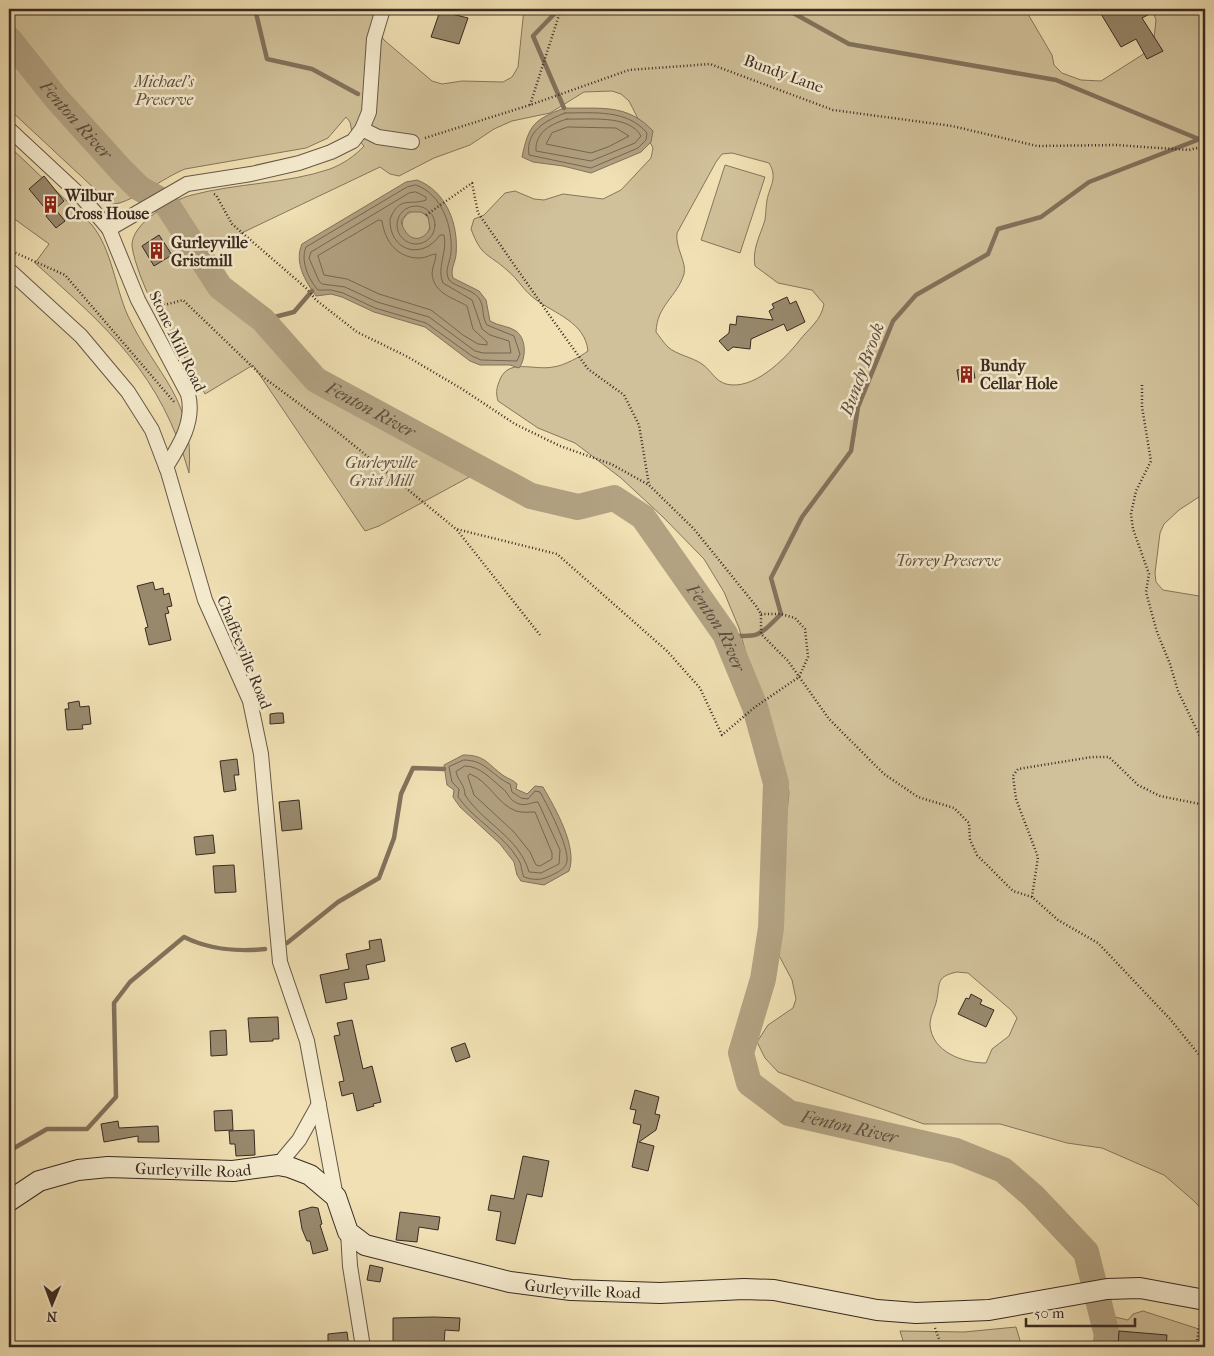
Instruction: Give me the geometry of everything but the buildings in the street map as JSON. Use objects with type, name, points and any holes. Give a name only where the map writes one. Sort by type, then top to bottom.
[{"type":"street","points":[[108,229],[187,184],[251,174],[299,163],[331,152],[353,140],[362,129],[369,112],[372,96],[374,39],[384,9]]},
{"type":"street","points":[[362,129],[378,137],[412,142]]},
{"type":"street","name":"Stone Mill Road","points":[[9,130],[81,196],[108,229],[143,310],[188,394],[191,409],[189,419],[182,439],[166,468]]},
{"type":"street","name":"Chaffeeville Road","points":[[9,270],[81,336],[128,392],[152,430],[166,468],[205,600],[250,701],[261,754],[280,962],[307,1041],[336,1197]]},
{"type":"street","points":[[278,1165],[299,1140],[319,1104]]},
{"type":"street","name":"Gurleyville Road","points":[[9,1201],[39,1181],[78,1170],[108,1167],[224,1171],[278,1165],[300,1169],[315,1178],[336,1197],[348,1232],[365,1246],[510,1282],[579,1291],[660,1293],[744,1289],[774,1290],[877,1310],[929,1313],[997,1308],[1107,1289],[1140,1288],[1205,1300]]},
{"type":"street","points":[[348,1232],[350,1266],[362,1347]]},
{"type":"path","points":[[530,105],[561,9]]},
{"type":"path","name":"Bundy Lane","points":[[412,142],[530,105],[629,70],[710,64],[833,110],[952,126],[1037,146],[1116,145],[1189,150],[1205,146]]},
{"type":"path","points":[[426,215],[447,198],[472,183],[478,213],[572,347],[588,368],[624,394],[639,425],[650,485]]},
{"type":"path","points":[[187,184],[216,195],[232,224],[306,288],[316,300],[357,332],[408,357],[455,384],[515,424],[560,446],[611,464],[650,485],[694,529],[761,614],[761,634],[788,661],[829,719],[884,774],[918,797],[954,808],[969,823],[970,840],[977,855],[1012,890],[1032,897],[1058,920],[1098,943],[1170,1019],[1205,1062]]},
{"type":"path","points":[[9,250],[64,275],[189,419]]},
{"type":"path","points":[[143,310],[183,300],[263,377],[340,434],[456,529],[540,635]]},
{"type":"path","points":[[1142,385],[1144,417],[1151,460],[1136,491],[1131,514],[1133,529],[1149,574],[1146,592],[1157,632],[1170,664],[1178,691],[1205,747]]},
{"type":"path","points":[[456,529],[557,554],[667,651],[700,688],[722,735],[755,707],[799,677],[808,656],[808,642],[805,629],[790,616],[761,614]]},
{"type":"path","points":[[1032,897],[1038,857],[1016,799],[1013,776],[1018,769],[1092,757],[1109,757],[1138,785],[1160,796],[1205,805]]},
{"type":"path","points":[[1196,1347],[1205,1300]]},
{"type":"green space","points":[[9,9],[381,9],[378,31],[384,40],[432,81],[442,84],[462,81],[503,82],[512,77],[518,67],[524,9],[1025,9],[1052,55],[1054,65],[1062,73],[1081,80],[1101,81],[1153,48],[1156,20],[1152,9],[1205,9],[1205,493],[1179,510],[1164,524],[1160,533],[1155,573],[1156,582],[1163,590],[1205,597],[1205,1213],[1164,1175],[1102,1148],[1067,1143],[1000,1124],[924,1124],[778,1072],[765,1058],[757,1042],[768,1025],[793,1008],[796,999],[792,980],[774,946],[789,792],[780,753],[754,682],[739,628],[724,592],[704,559],[663,517],[621,478],[575,443],[538,428],[498,401],[498,385],[503,374],[508,370],[514,367],[545,368],[557,366],[571,361],[588,351],[586,341],[575,326],[535,299],[512,274],[486,254],[478,245],[471,229],[474,219],[484,215],[505,193],[515,191],[534,199],[544,200],[563,194],[603,199],[621,190],[651,158],[653,148],[629,101],[621,94],[612,91],[584,92],[550,113],[512,121],[494,129],[470,145],[434,158],[399,176],[390,174],[380,167],[206,250],[223,288],[238,313],[280,350],[336,382],[405,430],[495,463],[379,526],[365,531],[253,365],[205,394],[154,306],[140,275],[132,246],[133,237],[145,221],[164,207],[184,198],[209,191],[296,178],[330,169],[344,162],[364,146],[352,132],[350,122],[346,117],[328,138],[306,148],[185,169],[136,196],[111,204],[9,109]],"holes":[[[732,153],[769,163],[772,168],[773,177],[767,200],[765,220],[756,248],[755,266],[778,283],[812,290],[824,304],[814,324],[785,357],[757,378],[747,383],[736,385],[722,383],[702,364],[672,350],[656,332],[657,323],[663,308],[677,289],[684,274],[684,265],[677,233],[716,162],[722,154]],[[957,972],[968,973],[1011,1010],[1017,1018],[1009,1036],[992,1049],[986,1063],[968,1061],[950,1054],[936,1042],[932,1034],[930,1022],[940,982],[945,976]]]},
{"type":"green space","points":[[9,146],[92,225],[99,235],[109,257],[128,316],[172,389],[180,406],[186,425],[189,447],[189,473],[164,408],[147,380],[109,332],[35,263],[49,244],[9,215]]},
{"type":"green space","points":[[725,165],[765,177],[740,253],[701,240]]},
{"type":"green space","points":[[416,211],[426,215],[430,225],[426,235],[416,239],[406,235],[402,225],[406,215]]},
{"type":"green space","points":[[1143,1311],[1205,1331],[1205,1347],[1114,1347],[1106,1315],[1128,1320],[1133,1314]]},
{"type":"green space","points":[[1016,1327],[1022,1347],[905,1347],[900,1331],[964,1332]]},
{"type":"water","points":[[564,108],[601,108],[623,112],[643,122],[653,131],[651,142],[641,152],[591,173],[563,166],[533,162],[522,157],[527,137],[534,125],[546,116]]},
{"type":"water","points":[[417,180],[427,185],[443,200],[453,221],[455,232],[456,255],[452,269],[453,278],[479,291],[486,300],[490,321],[513,329],[520,335],[524,344],[524,354],[519,368],[510,365],[480,365],[470,361],[425,327],[374,312],[342,297],[331,294],[316,296],[308,284],[299,258],[302,244],[406,182]],"holes":[[[408,212],[421,212],[428,216],[430,229],[421,237],[413,238],[406,232],[401,221]]]},
{"type":"water","points":[[463,755],[482,758],[517,784],[516,789],[527,794],[535,786],[543,787],[559,816],[568,839],[571,861],[569,871],[544,885],[521,881],[517,875],[514,862],[500,844],[460,807],[453,797],[454,790],[447,785],[444,765]]},
{"type":"waterway","points":[[255,9],[267,59],[312,69],[358,94]]},
{"type":"waterway","points":[[559,9],[533,36],[564,108]]},
{"type":"waterway","points":[[786,9],[849,44],[1056,80],[1201,140]]},
{"type":"waterway","name":"Bundy Brook","points":[[9,39],[56,98],[121,170],[139,188],[166,203],[220,287],[263,320],[316,380],[531,496],[578,507],[614,498],[643,517],[725,634],[755,707],[776,783],[771,928],[763,979],[741,1053],[749,1083],[789,1113],[956,1151],[1003,1170],[1033,1196],[1086,1252],[1107,1335],[1105,1347]]},
{"type":"waterway","name":"Bundy Brook","points":[[688,579],[728,635],[753,635],[768,627],[781,614],[771,578],[802,517],[851,451],[858,407],[893,321],[916,295],[988,254],[998,229],[1041,217],[1089,182],[1205,137]]},
{"type":"waterway","points":[[263,320],[294,312],[312,291]]},
{"type":"waterway","points":[[287,943],[338,902],[379,878],[394,838],[401,794],[413,768],[444,769]]},
{"type":"waterway","points":[[9,1151],[47,1129],[87,1129],[116,1097],[114,1003],[130,982],[184,937],[223,949],[265,949]]},
{"type":"place","name":"Wilbur Cross House","points":[[51,204]]},
{"type":"place","name":"Gurleyville Gristmill","points":[[157,251]]},
{"type":"place","name":"Bundy Cellar Hole","points":[[966,374]]},
{"type":"park label","name":"Michael's Preserve","points":[[164,90]]},
{"type":"park label","name":"Gurleyville Grist Mill","points":[[381,471]]},
{"type":"park label","name":"Torrey Preserve","points":[[948,560]]},
{"type":"water label","name":"Fenton River","points":[[77,119]]},
{"type":"water label","name":"Fenton River","points":[[371,409]]},
{"type":"water label","name":"Fenton River","points":[[715,628]]},
{"type":"water label","name":"Fenton River","points":[[850,1126]]}]
